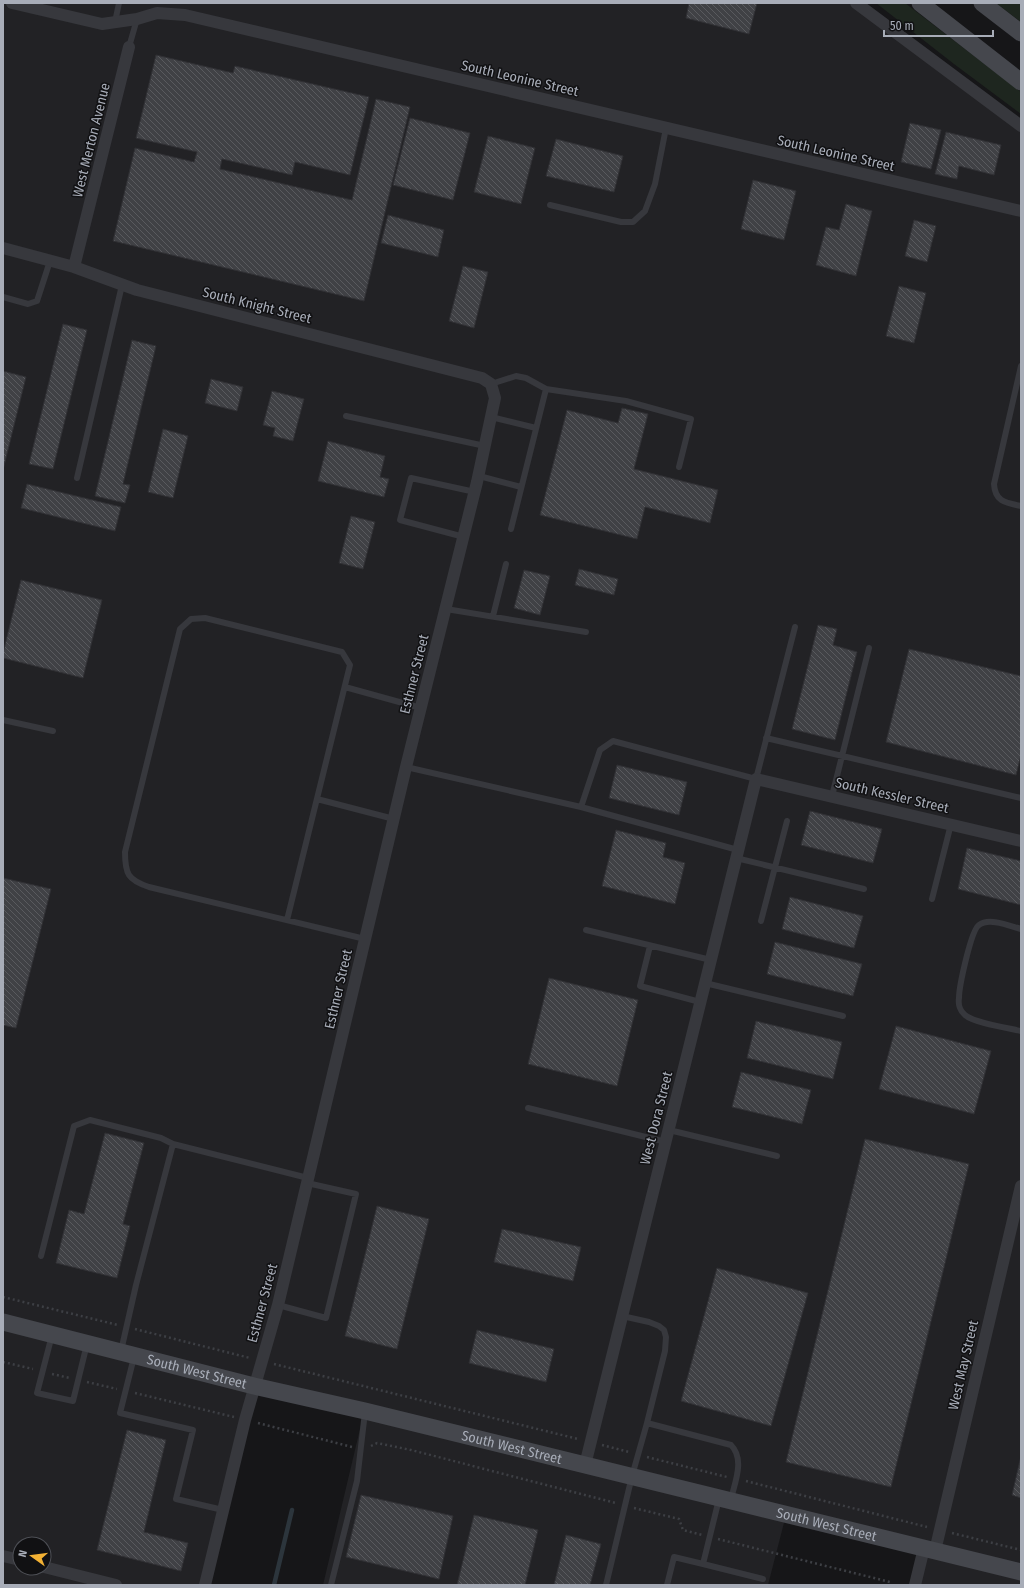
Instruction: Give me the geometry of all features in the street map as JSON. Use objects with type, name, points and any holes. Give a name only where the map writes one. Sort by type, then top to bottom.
[{"type":"main road","points":[[920,3],[1021,82]]},
{"type":"main road","points":[[982,3],[1021,34]]},
{"type":"main road","name":"South West Street","points":[[3,1322],[254,1386],[365,1411],[1021,1572]]},
{"type":"street","name":"South Leonine Street","points":[[12,3],[102,24],[137,19],[157,13],[185,14],[1021,212]]},
{"type":"street","points":[[856,3],[1021,126]]},
{"type":"street","name":"West Merton Avenue","points":[[74,268],[129,47]]},
{"type":"street","name":"South Knight Street","points":[[3,248],[74,268],[137,290],[456,371],[482,378],[491,384]]},
{"type":"street","name":"Esthner Street","points":[[205,1585],[244,1420],[278,1305],[406,767],[479,476],[495,398],[491,384]]},
{"type":"street","name":"South Kessler Street","points":[[756,779],[1021,841]]},
{"type":"street","name":"West Dora Street","points":[[585,1465],[756,779]]},
{"type":"street","name":"West May Street","points":[[915,1585],[930,1549],[940,1530],[1021,1186]]},
{"type":"street","points":[[52,1569],[116,1585]]},
{"type":"lane","points":[[115,22],[119,3]]},
{"type":"lane","name":"West Merton Avenue","points":[[129,47],[137,19]]},
{"type":"lane","points":[[550,205],[621,222],[634,222],[645,211],[654,184],[666,128]]},
{"type":"lane","points":[[3,297],[28,304],[37,301],[50,261]]},
{"type":"lane","points":[[77,478],[122,285]]},
{"type":"lane","points":[[1021,366],[994,484],[995,492],[998,498],[1006,503],[1021,506]]},
{"type":"lane","points":[[491,384],[516,376],[526,378],[546,389],[626,401],[691,419],[679,467]]},
{"type":"lane","points":[[511,529],[546,389]]},
{"type":"lane","points":[[346,416],[485,446]]},
{"type":"lane","points":[[491,417],[536,428]]},
{"type":"lane","points":[[479,476],[521,487]]},
{"type":"lane","points":[[464,537],[400,520],[411,478],[475,492]]},
{"type":"lane","points":[[493,616],[506,564]]},
{"type":"lane","points":[[446,609],[586,632]]},
{"type":"lane","points":[[287,920],[350,666],[342,652],[205,618],[192,619],[180,629],[125,852],[125,868],[135,882],[149,887],[365,939]]},
{"type":"lane","points":[[582,807],[600,750],[613,741],[756,779],[795,627]]},
{"type":"lane","points":[[832,796],[869,648]]},
{"type":"lane","points":[[345,688],[421,708]]},
{"type":"lane","points":[[3,720],[53,731]]},
{"type":"lane","points":[[766,738],[1021,798]]},
{"type":"lane","points":[[406,767],[582,807],[737,854],[775,868],[864,889]]},
{"type":"lane","points":[[317,799],[394,819]]},
{"type":"lane","points":[[761,921],[787,821]]},
{"type":"lane","points":[[932,898],[951,824]]},
{"type":"lane","points":[[1021,929],[993,922],[985,922],[978,925],[974,932],[970,946],[959,999],[960,1010],[965,1016],[975,1020],[1021,1031]]},
{"type":"lane","points":[[586,930],[711,960]]},
{"type":"lane","points":[[650,946],[640,986],[700,1002]]},
{"type":"lane","points":[[705,983],[843,1016]]},
{"type":"lane","points":[[528,1108],[666,1142]]},
{"type":"lane","points":[[41,1256],[74,1126],[90,1120],[161,1138],[173,1144],[356,1194],[326,1318],[278,1305]]},
{"type":"lane","points":[[669,1130],[777,1156]]},
{"type":"lane","points":[[173,1144],[126,1327],[128,1353],[125,1391],[120,1413],[193,1430],[176,1499],[223,1510]]},
{"type":"lane","points":[[606,1585],[632,1476],[665,1351],[666,1337],[664,1330],[659,1326],[649,1322],[622,1316]]},
{"type":"lane","points":[[53,1334],[37,1393],[73,1401],[88,1343]]},
{"type":"lane","points":[[331,1585],[357,1481],[365,1411]]},
{"type":"lane","points":[[647,1423],[731,1445],[738,1455],[736,1479],[725,1499],[709,1537],[703,1564]]},
{"type":"lane","points":[[667,1585],[674,1557],[763,1579]]},
{"type":"path","points":[[3,1297],[1021,1550]]},
{"type":"path","points":[[3,1362],[360,1449],[365,1450],[377,1443],[419,1452],[679,1519],[683,1530],[890,1582]]},
{"type":"shaded area","points":[[3,3],[855,3],[1021,127],[1021,1585],[915,1585],[924,1548],[786,1515],[768,1585],[323,1585],[364,1412],[254,1386],[206,1585],[3,1585]]},
{"type":"shaded area","points":[[876,3],[905,3],[1021,92],[1021,114],[954,64]]},
{"type":"shaded area","points":[[996,3],[1021,3],[1021,22]]},
{"type":"building","points":[[689,3],[757,3],[749,34],[686,18]]},
{"type":"building","points":[[156,55],[233,73],[235,66],[369,97],[350,175],[295,162],[292,175],[222,159],[220,169],[352,200],[376,99],[410,107],[364,301],[113,241],[135,148],[194,162],[197,152],[136,138]]},
{"type":"building","points":[[410,118],[470,133],[453,200],[393,185]]},
{"type":"building","points":[[910,123],[941,130],[931,169],[901,162]]},
{"type":"building","points":[[946,132],[1001,145],[994,175],[959,166],[957,179],[935,174]]},
{"type":"building","points":[[488,136],[535,148],[521,204],[474,192]]},
{"type":"building","points":[[556,139],[623,156],[614,192],[546,176]]},
{"type":"building","points":[[753,180],[796,191],[784,240],[741,229]]},
{"type":"building","points":[[846,204],[872,211],[856,276],[816,265],[826,227],[839,230]]},
{"type":"building","points":[[388,215],[444,230],[438,257],[381,243]]},
{"type":"building","points":[[914,220],[936,226],[927,262],[905,256]]},
{"type":"building","points":[[463,266],[488,272],[474,328],[449,321]]},
{"type":"building","points":[[899,286],[926,293],[914,343],[886,336]]},
{"type":"building","points":[[63,324],[87,330],[53,469],[29,464]]},
{"type":"building","points":[[132,340],[156,346],[123,484],[130,485],[125,503],[95,496]]},
{"type":"building","points":[[3,371],[26,377],[3,470]]},
{"type":"building","points":[[211,379],[243,387],[237,411],[205,403]]},
{"type":"building","points":[[272,391],[304,399],[293,441],[273,436],[275,428],[263,425]]},
{"type":"building","points":[[622,408],[648,414],[634,469],[718,490],[710,523],[645,507],[637,539],[540,515],[567,410],[618,423]]},
{"type":"building","points":[[163,429],[188,436],[173,498],[148,492]]},
{"type":"building","points":[[328,441],[385,456],[380,477],[389,479],[384,497],[318,481]]},
{"type":"building","points":[[27,484],[121,507],[115,531],[21,508]]},
{"type":"building","points":[[351,516],[375,522],[363,569],[339,563]]},
{"type":"building","points":[[579,569],[618,579],[614,595],[575,585]]},
{"type":"building","points":[[524,570],[550,576],[540,615],[514,608]]},
{"type":"building","points":[[21,580],[102,600],[83,678],[3,658]]},
{"type":"building","points":[[818,625],[837,629],[833,645],[857,652],[835,740],[792,729]]},
{"type":"building","points":[[909,649],[1021,676],[1021,755],[1016,775],[886,742]]},
{"type":"building","points":[[617,765],[687,782],[679,815],[609,798]]},
{"type":"building","points":[[810,811],[882,829],[873,863],[801,845]]},
{"type":"building","points":[[616,830],[666,843],[663,857],[685,863],[675,904],[602,886]]},
{"type":"building","points":[[967,848],[1021,861],[1021,905],[958,889]]},
{"type":"building","points":[[3,878],[51,889],[16,1028],[3,1025]]},
{"type":"building","points":[[790,897],[863,916],[854,948],[782,929]]},
{"type":"building","points":[[775,942],[862,964],[853,996],[767,974]]},
{"type":"building","points":[[549,978],[638,1000],[617,1086],[528,1064]]},
{"type":"building","points":[[756,1021],[842,1042],[833,1079],[747,1058]]},
{"type":"building","points":[[896,1026],[991,1051],[974,1114],[879,1089]]},
{"type":"building","points":[[741,1072],[811,1090],[802,1124],[732,1107]]},
{"type":"building","points":[[105,1133],[144,1143],[123,1224],[130,1226],[117,1278],[56,1263],[69,1210],[84,1214]]},
{"type":"building","points":[[865,1139],[969,1164],[891,1487],[786,1462]]},
{"type":"building","points":[[377,1206],[429,1219],[397,1349],[345,1336]]},
{"type":"building","points":[[502,1229],[581,1247],[573,1281],[494,1262]]},
{"type":"building","points":[[717,1268],[808,1293],[771,1426],[681,1401]]},
{"type":"building","points":[[477,1330],[554,1349],[546,1382],[469,1363]]},
{"type":"building","points":[[127,1430],[166,1440],[144,1532],[188,1543],[181,1571],[97,1550]]},
{"type":"building","points":[[1021,1456],[1021,1498],[1012,1495]]},
{"type":"building","points":[[361,1495],[453,1516],[439,1579],[346,1557]]},
{"type":"building","points":[[474,1515],[538,1530],[525,1585],[457,1585]]},
{"type":"building","points":[[566,1535],[601,1544],[590,1585],[554,1585]]},
{"type":"waterway","points":[[274,1585],[292,1510]]}]
